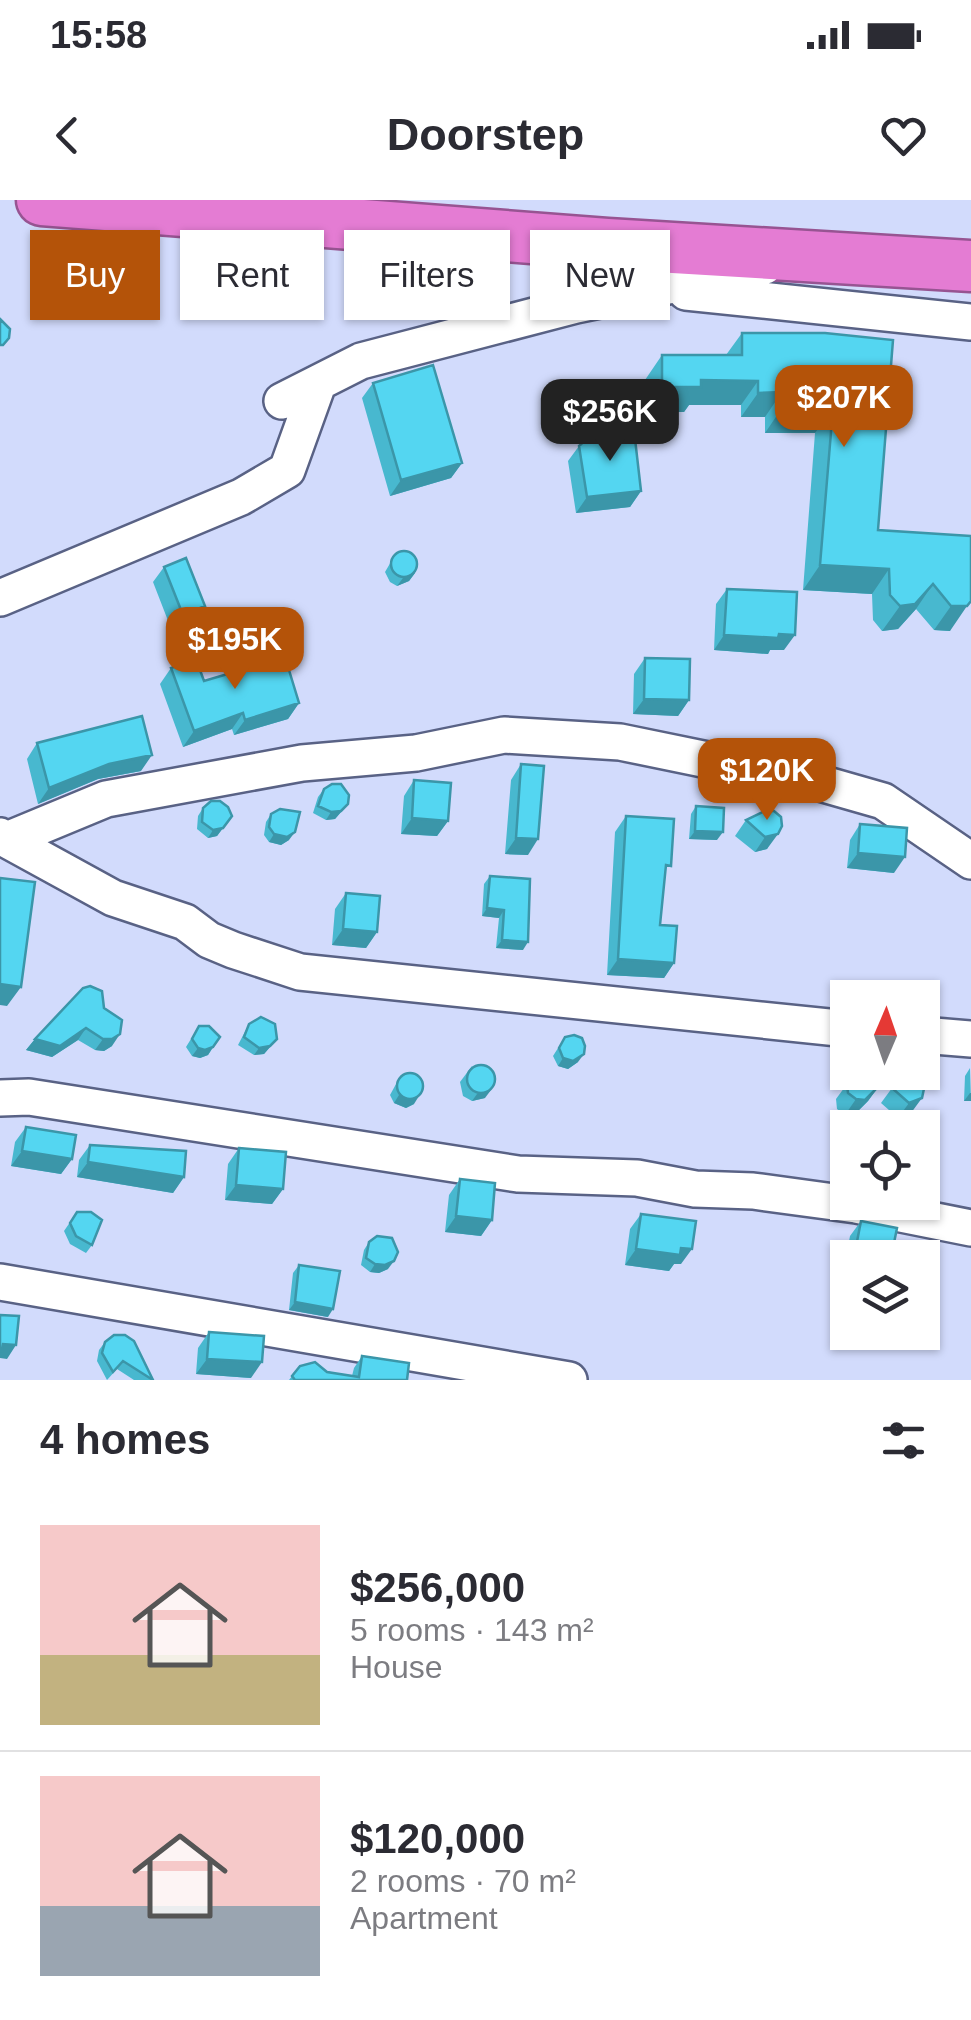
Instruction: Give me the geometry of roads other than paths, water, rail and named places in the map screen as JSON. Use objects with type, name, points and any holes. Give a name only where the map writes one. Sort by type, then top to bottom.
[{"type":"highway","points":[[42,200],[805,258],[971,266]]},
{"type":"street","points":[[670,286],[805,258]]},
{"type":"street","points":[[670,291],[971,322]]},
{"type":"street","points":[[282,401],[361,361],[530,317]]},
{"type":"street","points":[[0,598],[241,497],[287,470],[318,384]]},
{"type":"street","points":[[3,838],[106,799],[302,763],[416,753],[504,736],[620,742],[820,783],[883,801],[971,861]]},
{"type":"street","points":[[3,838],[114,898],[184,922],[209,940],[233,950],[300,972],[830,1027]]},
{"type":"street","points":[[940,1036],[971,1039]]},
{"type":"street","points":[[0,1098],[29,1096],[518,1174],[637,1178],[695,1188],[787,1195],[971,1228]]},
{"type":"street","points":[[0,1282],[569,1380]]}]
